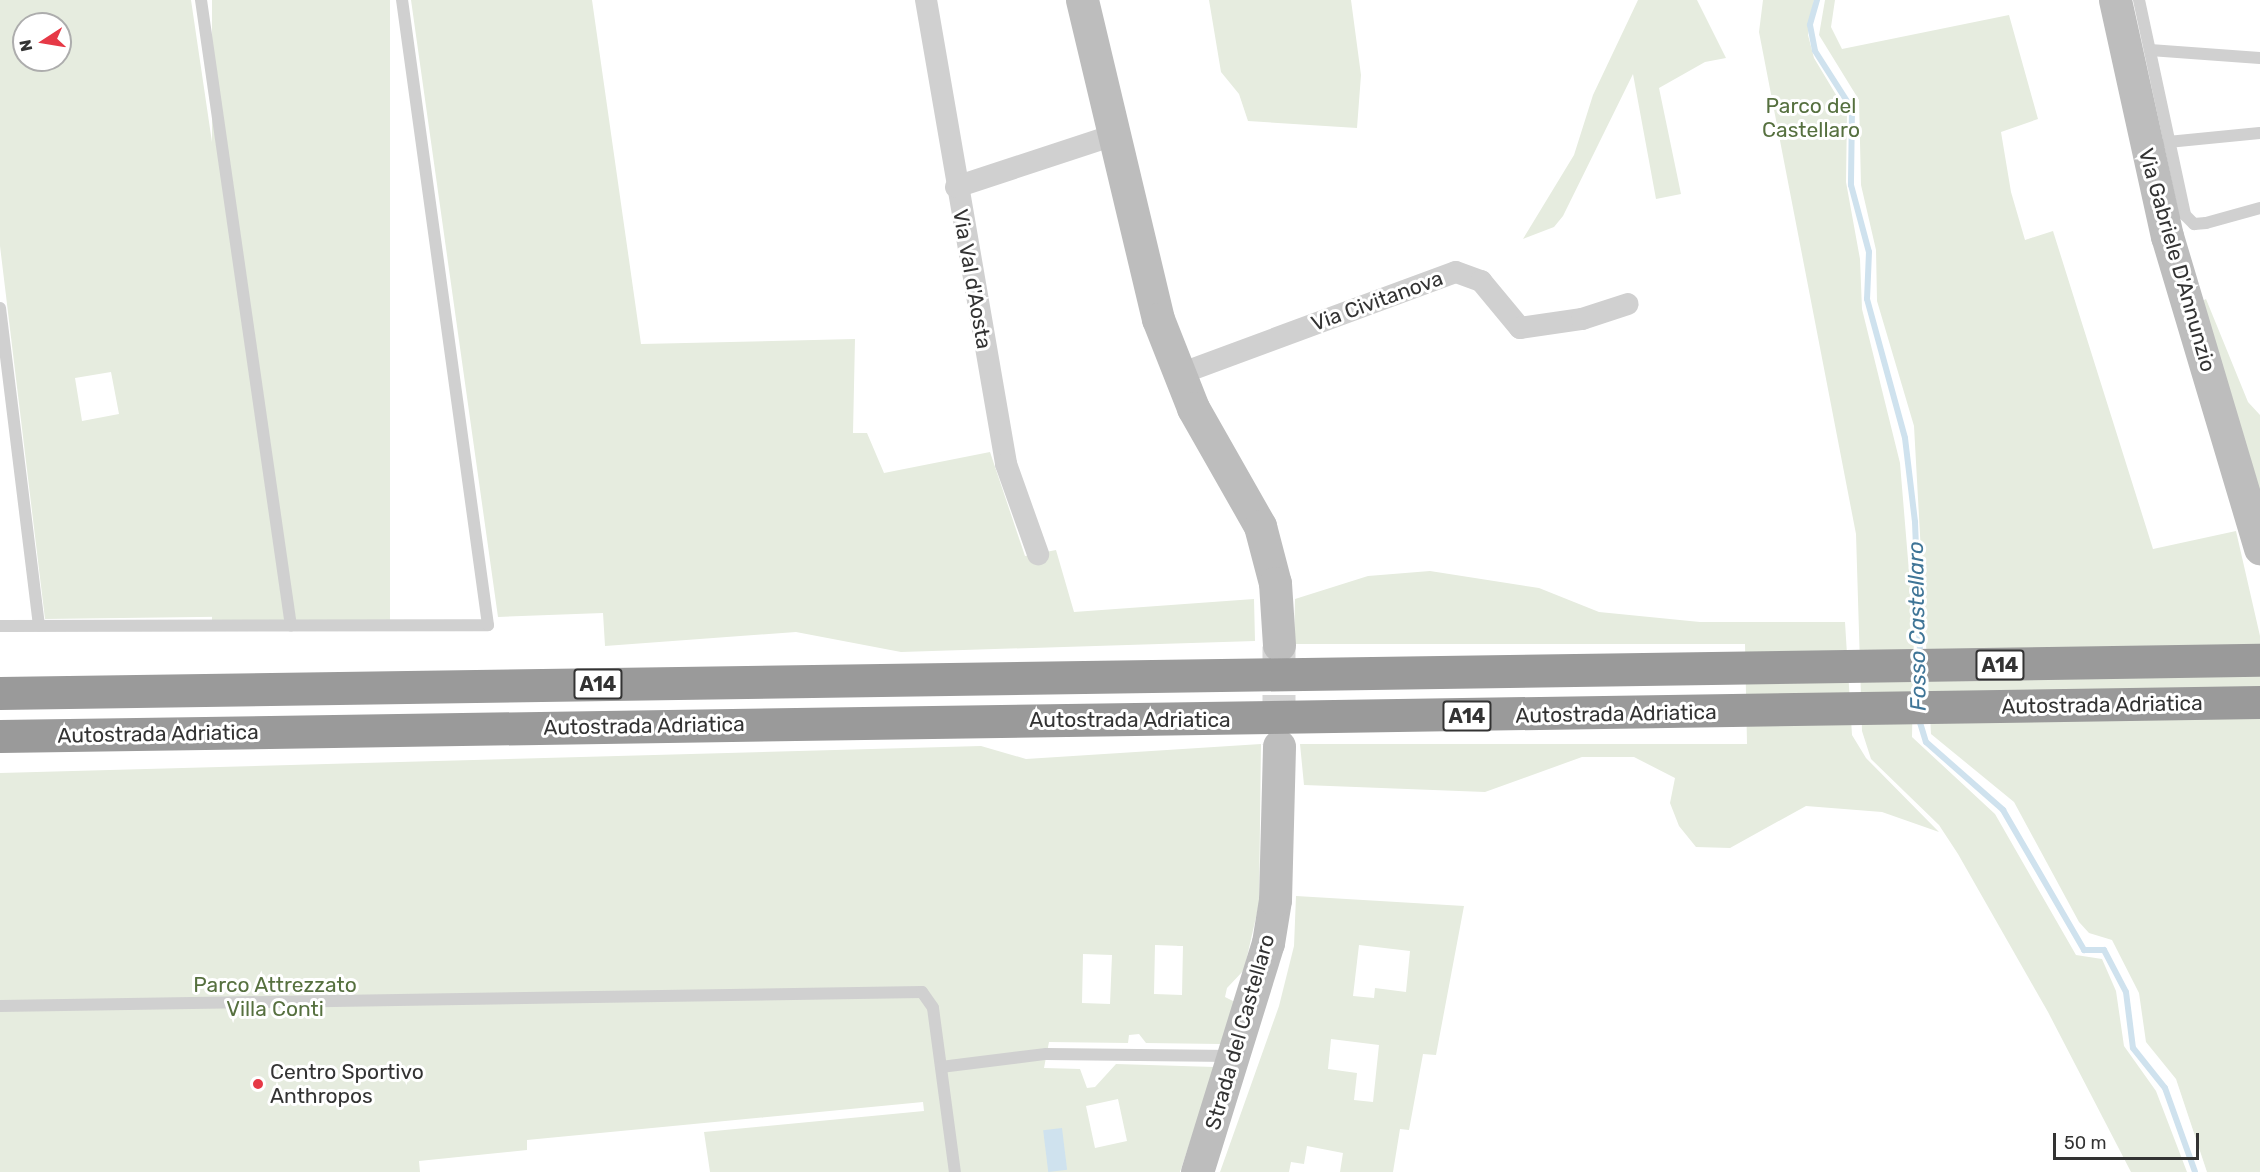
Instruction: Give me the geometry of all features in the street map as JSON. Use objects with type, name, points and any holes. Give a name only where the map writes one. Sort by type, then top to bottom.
[{"type":"highway","name":"Autostrada Adriatica","points":[[0,693],[1739,670],[2260,660]]},
{"type":"highway","name":"Autostrada Adriatica","points":[[0,736],[1740,712],[2260,702]]},
{"type":"street","name":"Via Val d'Aosta","points":[[926,0],[956,187],[1006,464],[1038,554]]},
{"type":"street","points":[[1082,0],[1158,319],[1177,375],[1260,526],[1275,583],[1279,645]]},
{"type":"street","name":"Via Gabriele D'Annunzio","points":[[2115,0],[2167,236],[2256,514],[2260,548]]},
{"type":"street","points":[[956,187],[1114,135]]},
{"type":"street","name":"Via Civitanova","points":[[1177,375],[1456,272],[1481,281],[1520,328],[1582,319],[1628,304]]},
{"type":"street","name":"Strada del Castellaro","points":[[1197,1172],[1235,1057],[1275,900],[1279,746]]},
{"type":"lane","points":[[201,0],[291,626]]},
{"type":"lane","points":[[0,626],[488,625],[402,0]]},
{"type":"lane","points":[[2139,0],[2168,142],[2189,221],[2221,221],[2260,208]]},
{"type":"lane","points":[[2150,50],[2260,58]]},
{"type":"lane","points":[[2168,142],[2260,133]]},
{"type":"lane","points":[[0,308],[39,626]]},
{"type":"lane","points":[[0,1006],[913,991],[929,997],[955,1172]]},
{"type":"lane","points":[[941,1067],[1046,1054],[1235,1057]]},
{"type":"green space","points":[[0,0],[191,0],[282,616],[45,619],[0,246]],"holes":[[[111,372],[119,414],[82,421],[75,378]]]},
{"type":"green space","points":[[212,0],[390,0],[390,623],[212,623]]},
{"type":"green space","points":[[411,0],[592,0],[641,344],[855,339],[853,433],[867,433],[884,473],[990,452],[1025,556],[1056,550],[1074,612],[1254,599],[1255,641],[901,652],[796,632],[605,646],[603,613],[498,617]]},
{"type":"green space","points":[[1209,0],[1351,0],[1361,75],[1357,128],[1248,121],[1239,94],[1221,72]]},
{"type":"green space","points":[[1638,0],[1697,0],[1726,58],[1705,62],[1659,88],[1681,194],[1656,199],[1633,74],[1563,216],[1554,227],[1523,239],[1574,155],[1593,95]]},
{"type":"green space","name":"Parco del Castellaro","points":[[1763,0],[1814,0],[1808,35],[1814,58],[1847,113],[1846,182],[1860,259],[1862,309],[1900,463],[1914,632],[1912,737],[1995,814],[2076,955],[2102,959],[2116,991],[2124,1046],[2156,1091],[2187,1172],[2131,1172],[2048,1012],[1958,854],[1939,825],[1871,759],[1862,731],[1856,534],[1759,32]]},
{"type":"green space","points":[[1825,0],[1835,0],[1831,27],[1842,49],[2009,15],[2038,119],[2001,132],[2011,192],[2025,240],[2053,231],[2153,549],[2236,531],[2260,636],[2260,1172],[2207,1172],[2176,1079],[2146,1042],[2139,993],[2112,940],[2089,933],[2079,922],[2014,802],[1931,734],[1914,426],[1877,301],[1876,250],[1861,185],[1859,100],[1819,35]]},
{"type":"green space","points":[[2206,299],[2248,402],[2260,415],[2260,500],[2198,303]]},
{"type":"green space","points":[[1430,571],[1539,588],[1599,612],[1700,622],[1845,622],[1852,735],[1866,758],[1939,832],[1882,812],[1806,806],[1730,848],[1696,847],[1679,826],[1670,803],[1675,778],[1634,757],[1582,757],[1485,792],[1304,785],[1300,744],[1747,744],[1745,644],[1294,644],[1295,599],[1368,576]]},
{"type":"green space","name":"Parco Attrezzato Villa Conti","points":[[1261,744],[1259,904],[1244,970],[1227,988],[1225,997],[1235,1002],[1221,1044],[1146,1043],[1139,1034],[1129,1035],[1128,1043],[1049,1042],[1044,1068],[1080,1069],[1087,1088],[1095,1087],[1116,1064],[1215,1067],[1180,1172],[710,1172],[704,1132],[924,1111],[923,1102],[527,1140],[527,1150],[419,1161],[420,1172],[0,1172],[0,773],[981,746],[1026,759]],"holes":[[[1155,945],[1183,946],[1182,995],[1154,994]],[[1083,954],[1112,955],[1110,1004],[1082,1003]],[[1118,1099],[1127,1141],[1095,1148],[1086,1106]]]},
{"type":"green space","points":[[1296,896],[1464,906],[1436,1055],[1423,1054],[1409,1130],[1400,1129],[1393,1172],[1340,1172],[1343,1153],[1307,1146],[1304,1164],[1291,1162],[1289,1172],[1220,1172],[1279,1006],[1294,946]],"holes":[[[1359,945],[1410,951],[1406,992],[1375,988],[1374,998],[1353,996]],[[1331,1039],[1379,1045],[1373,1102],[1354,1100],[1357,1073],[1328,1069]]]},
{"type":"water","points":[[1062,1128],[1067,1170],[1048,1172],[1043,1130]]},
{"type":"waterway","name":"Fosso Castellaro","points":[[1817,0],[1810,25],[1815,51],[1852,109],[1851,185],[1869,252],[1867,299],[1905,438],[1915,522],[1920,655]]},
{"type":"waterway","name":"Fosso Castellaro","points":[[1919,674],[1919,697]]},
{"type":"waterway","name":"Fosso Castellaro","points":[[1918,716],[1926,742],[2003,810],[2084,950],[2104,950],[2126,992],[2133,1048],[2165,1088],[2195,1172]]},
{"type":"tunnel","points":[[1279,646],[1279,744]]},
{"type":"place","name":"Centro Sportivo Anthropos","points":[[258,1084]]}]
